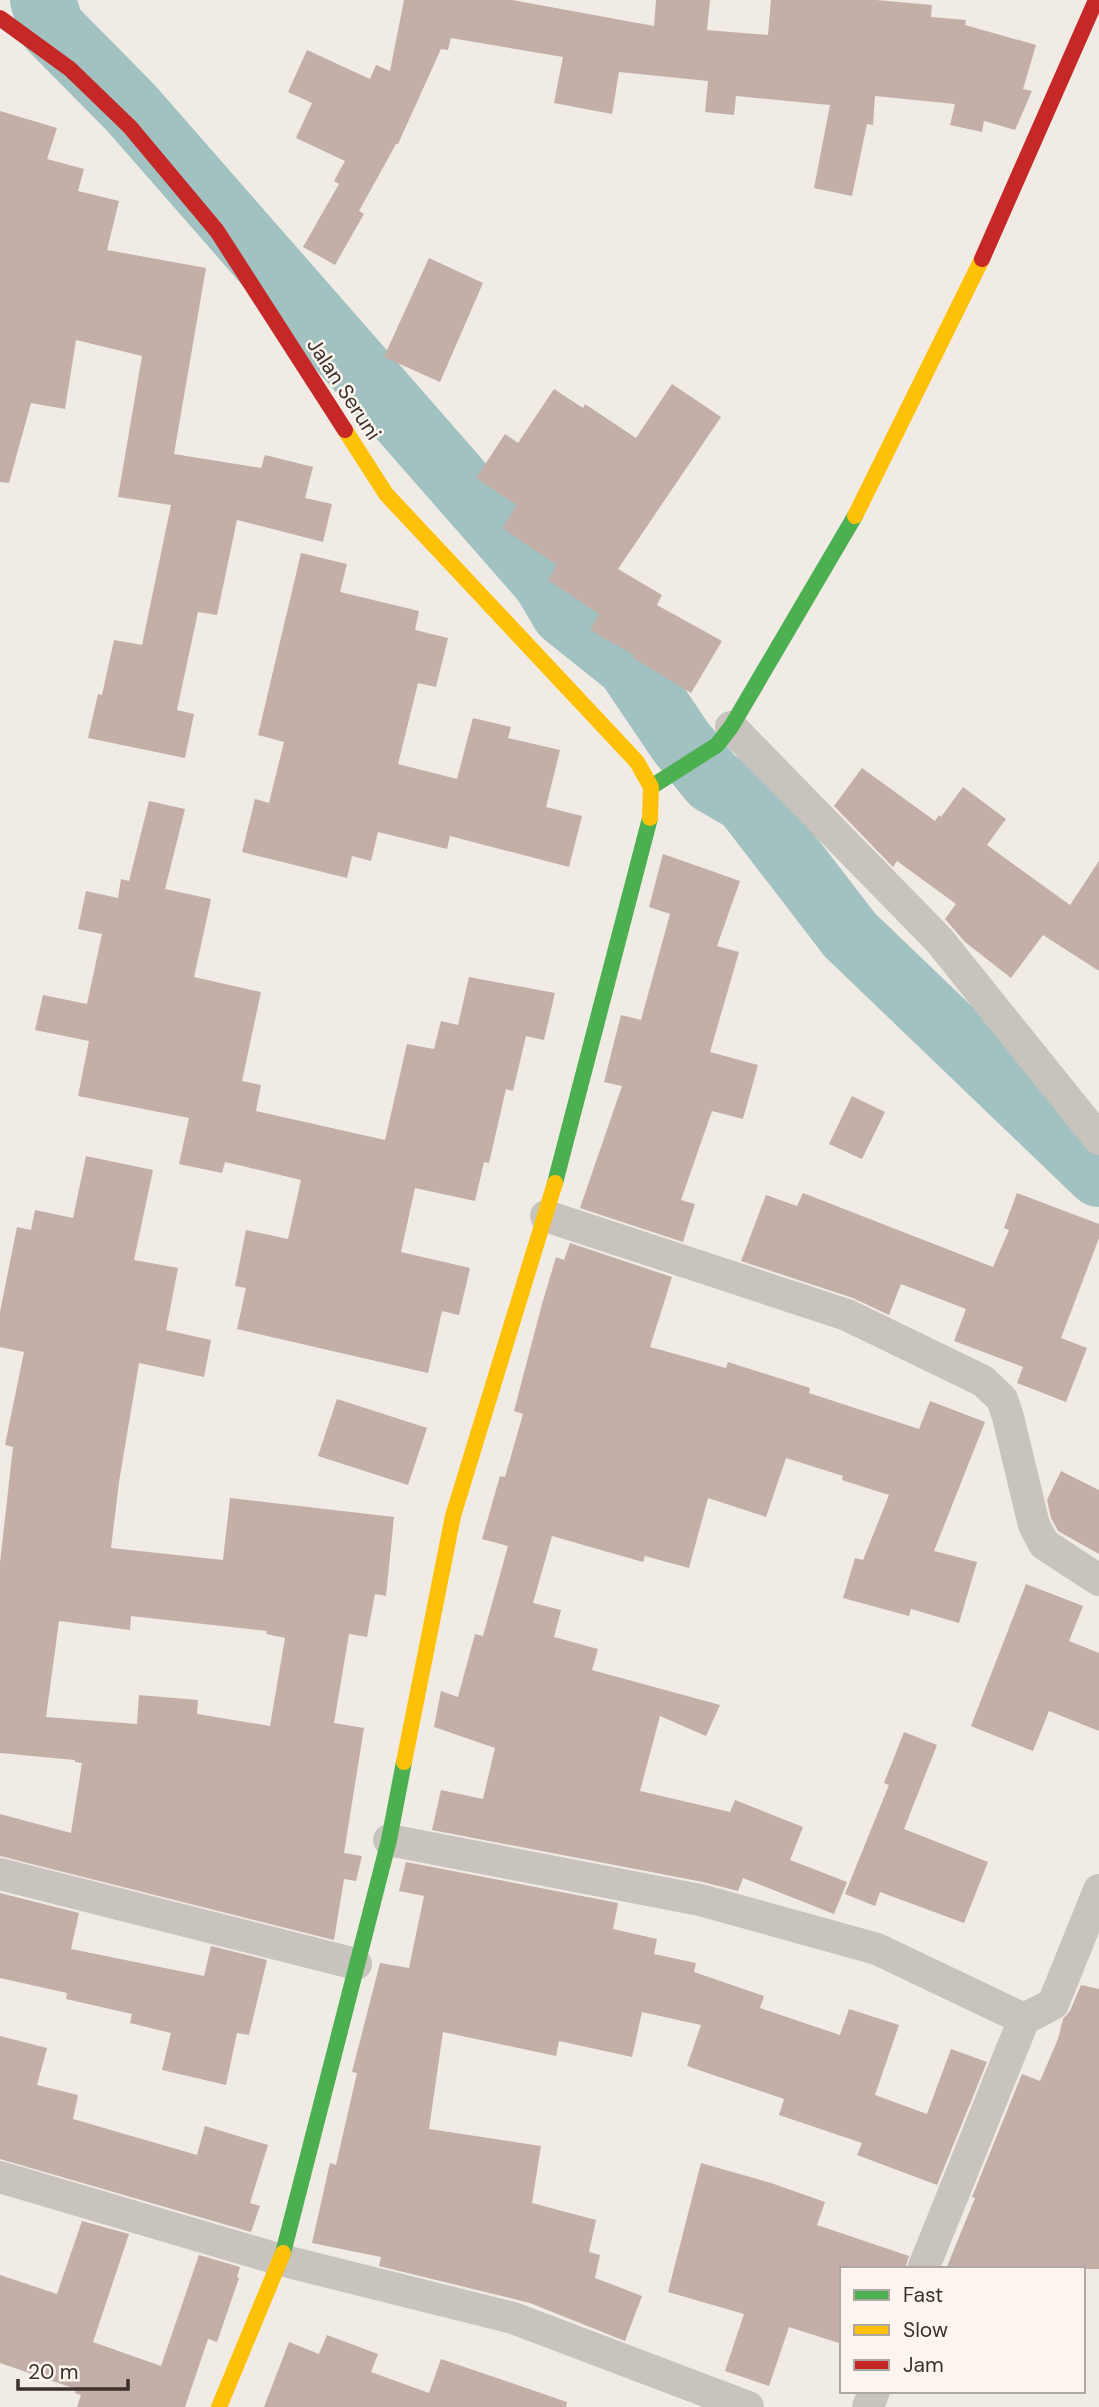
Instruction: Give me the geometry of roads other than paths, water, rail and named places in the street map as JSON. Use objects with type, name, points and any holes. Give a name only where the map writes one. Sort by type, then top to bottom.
[{"type":"street","points":[[219,2407],[281,2260],[388,1840],[453,1516],[546,1216],[650,816],[651,787],[724,736],[852,521],[980,264],[1098,0]]},
{"type":"street","name":"Jalan Seruni","points":[[0,18],[70,69],[130,127],[172,175],[218,230],[386,494],[637,762],[651,787]]},
{"type":"street","points":[[724,736],[939,940],[1099,1139]]},
{"type":"street","points":[[546,1216],[847,1315],[983,1381],[1002,1399],[1034,1525],[1044,1544],[1099,1580]]},
{"type":"street","points":[[388,1840],[701,1900],[877,1949],[1024,2018]]},
{"type":"street","points":[[0,1874],[356,1964]]},
{"type":"street","points":[[924,2267],[1024,2018],[1053,2004],[1099,1890]]},
{"type":"street","points":[[0,2177],[281,2260],[513,2318],[748,2407]]},
{"type":"waterway","points":[[43,0],[51,27],[131,108],[545,581],[564,613],[629,665],[681,742],[713,781],[746,800],[850,935],[1099,1174]]}]
